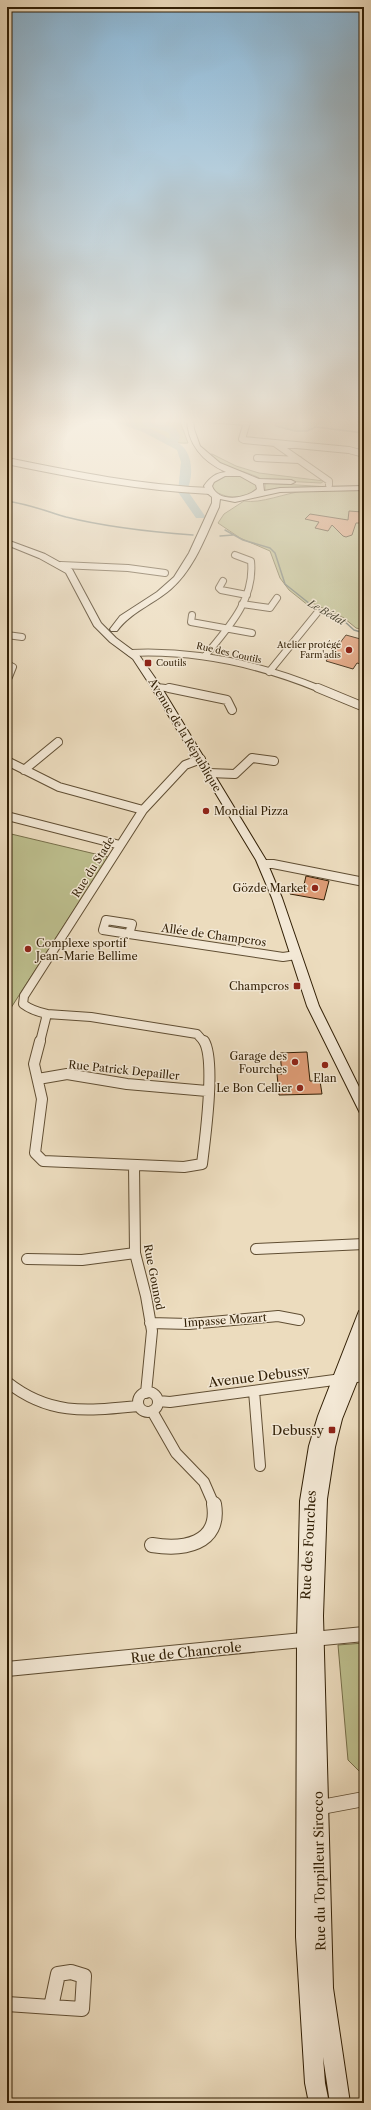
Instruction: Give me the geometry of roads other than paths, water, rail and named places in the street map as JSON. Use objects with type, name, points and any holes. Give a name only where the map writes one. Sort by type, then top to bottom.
[{"type":"street","points":[[104,626],[149,602],[171,585],[192,559],[209,516]]},
{"type":"street","points":[[202,537],[216,516]]},
{"type":"street","name":"Avenue de la République","points":[[7,542],[60,565],[69,571],[92,617],[104,626],[114,629]]},
{"type":"street","points":[[205,656],[226,629],[251,587],[251,561],[235,555]]},
{"type":"street","name":"Avenue de la République","points":[[60,565],[134,569],[165,573]]},
{"type":"street","points":[[223,581],[219,588],[221,590],[247,595]]},
{"type":"street","points":[[242,604],[270,608],[277,598]]},
{"type":"street","points":[[119,643],[114,629],[119,621],[130,613]]},
{"type":"street","points":[[269,672],[317,613]]},
{"type":"street","points":[[192,615],[190,619],[191,622],[252,633]]},
{"type":"street","name":"Avenue de la République","points":[[104,626],[113,640],[131,653],[144,666],[263,864],[277,898],[321,1026],[364,1109]]},
{"type":"street","points":[[7,635],[22,636]]},
{"type":"street","name":"Rue des Coutils","points":[[131,653],[169,652],[205,656],[269,672],[344,697],[364,707]]},
{"type":"street","points":[[7,664],[12,667],[9,677]]},
{"type":"street","points":[[157,688],[167,687],[227,700],[232,710]]},
{"type":"street","points":[[24,770],[58,742]]},
{"type":"street","points":[[209,773],[236,774],[252,758],[274,761]]},
{"type":"street","name":"Rue du Stade","points":[[47,1013],[30,1010],[23,1004],[24,996],[143,810],[185,765],[201,759]]},
{"type":"street","points":[[7,761],[59,787],[143,810]]},
{"type":"street","points":[[7,816],[120,845]]},
{"type":"street","points":[[263,864],[273,864],[364,882]]},
{"type":"street","name":"Allée de Champcros","points":[[129,934],[283,957],[296,956]]},
{"type":"street","points":[[47,1013],[92,1018],[197,1034],[204,1042],[208,1058],[206,1139],[202,1164],[184,1167],[43,1161],[34,1153],[36,1127],[42,1099],[38,1079],[34,1064],[47,1013]]},
{"type":"street","name":"Rue Patrick Depailler","points":[[38,1079],[66,1074],[93,1077],[127,1084],[207,1091]]},
{"type":"street","name":"Avenue de la République","points":[[357,1096],[364,1114]]},
{"type":"street","name":"Rue Gounod","points":[[134,1165],[135,1253],[152,1331],[146,1393]]},
{"type":"street","points":[[256,1249],[364,1244]]},
{"type":"street","points":[[27,1258],[82,1260],[135,1253]]},
{"type":"street","name":"Impasse Mozart","points":[[150,1323],[189,1324],[278,1316],[299,1320]]},
{"type":"street","name":"Rue des Fourches","points":[[351,1378],[364,1316]]},
{"type":"street","name":"Rue des Fourches","points":[[310,1638],[319,1499],[327,1447],[335,1419],[364,1346]]},
{"type":"street","name":"Avenue Debussy","points":[[155,1406],[170,1402],[351,1378]]},
{"type":"street","points":[[7,1382],[34,1401],[57,1408],[84,1411],[138,1406],[146,1412],[155,1406]]},
{"type":"street","points":[[254,1391],[260,1466]]},
{"type":"street","points":[[138,1406],[139,1398],[146,1393],[152,1394],[166,1439],[181,1459],[204,1482],[215,1505],[213,1527],[200,1542],[178,1549],[152,1545]]},
{"type":"street","name":"Rue de Chancrole","points":[[7,1669],[310,1638],[364,1634]]},
{"type":"street","name":"Rue du Torpilleur Sirocco","points":[[310,1638],[311,1808],[305,1937],[314,2083],[319,2103]]},
{"type":"street","points":[[311,1808],[364,1799]]},
{"type":"street","name":"Rue du Torpilleur Sirocco","points":[[311,1808],[323,1988],[340,2103]]},
{"type":"street","points":[[7,2004],[51,2007]]},
{"type":"waterway","points":[[64,516],[97,524],[145,531],[193,535]]},
{"type":"waterway","name":"Le Bédat","points":[[225,530],[243,540],[270,548],[275,553],[285,584],[315,608],[343,620],[354,630],[364,633]]},
{"type":"waterway","points":[[220,536],[233,535]]},
{"type":"place","name":"Atelier protégé Farm'adis","points":[[349,650]]},
{"type":"place","name":"Coutils","points":[[148,663]]},
{"type":"place","name":"Mondial Pizza","points":[[206,811]]},
{"type":"place","name":"Gözde Market","points":[[315,888]]},
{"type":"place","name":"Complexe sportif Jean-Marie Bellime","points":[[28,949]]},
{"type":"place","name":"Champcros","points":[[297,986]]},
{"type":"place","name":"Garage des Fourches","points":[[295,1062]]},
{"type":"place","name":"Elan","points":[[325,1065]]},
{"type":"place","name":"Le Bon Cellier","points":[[300,1088]]},
{"type":"place","name":"Debussy","points":[[332,1430]]}]
